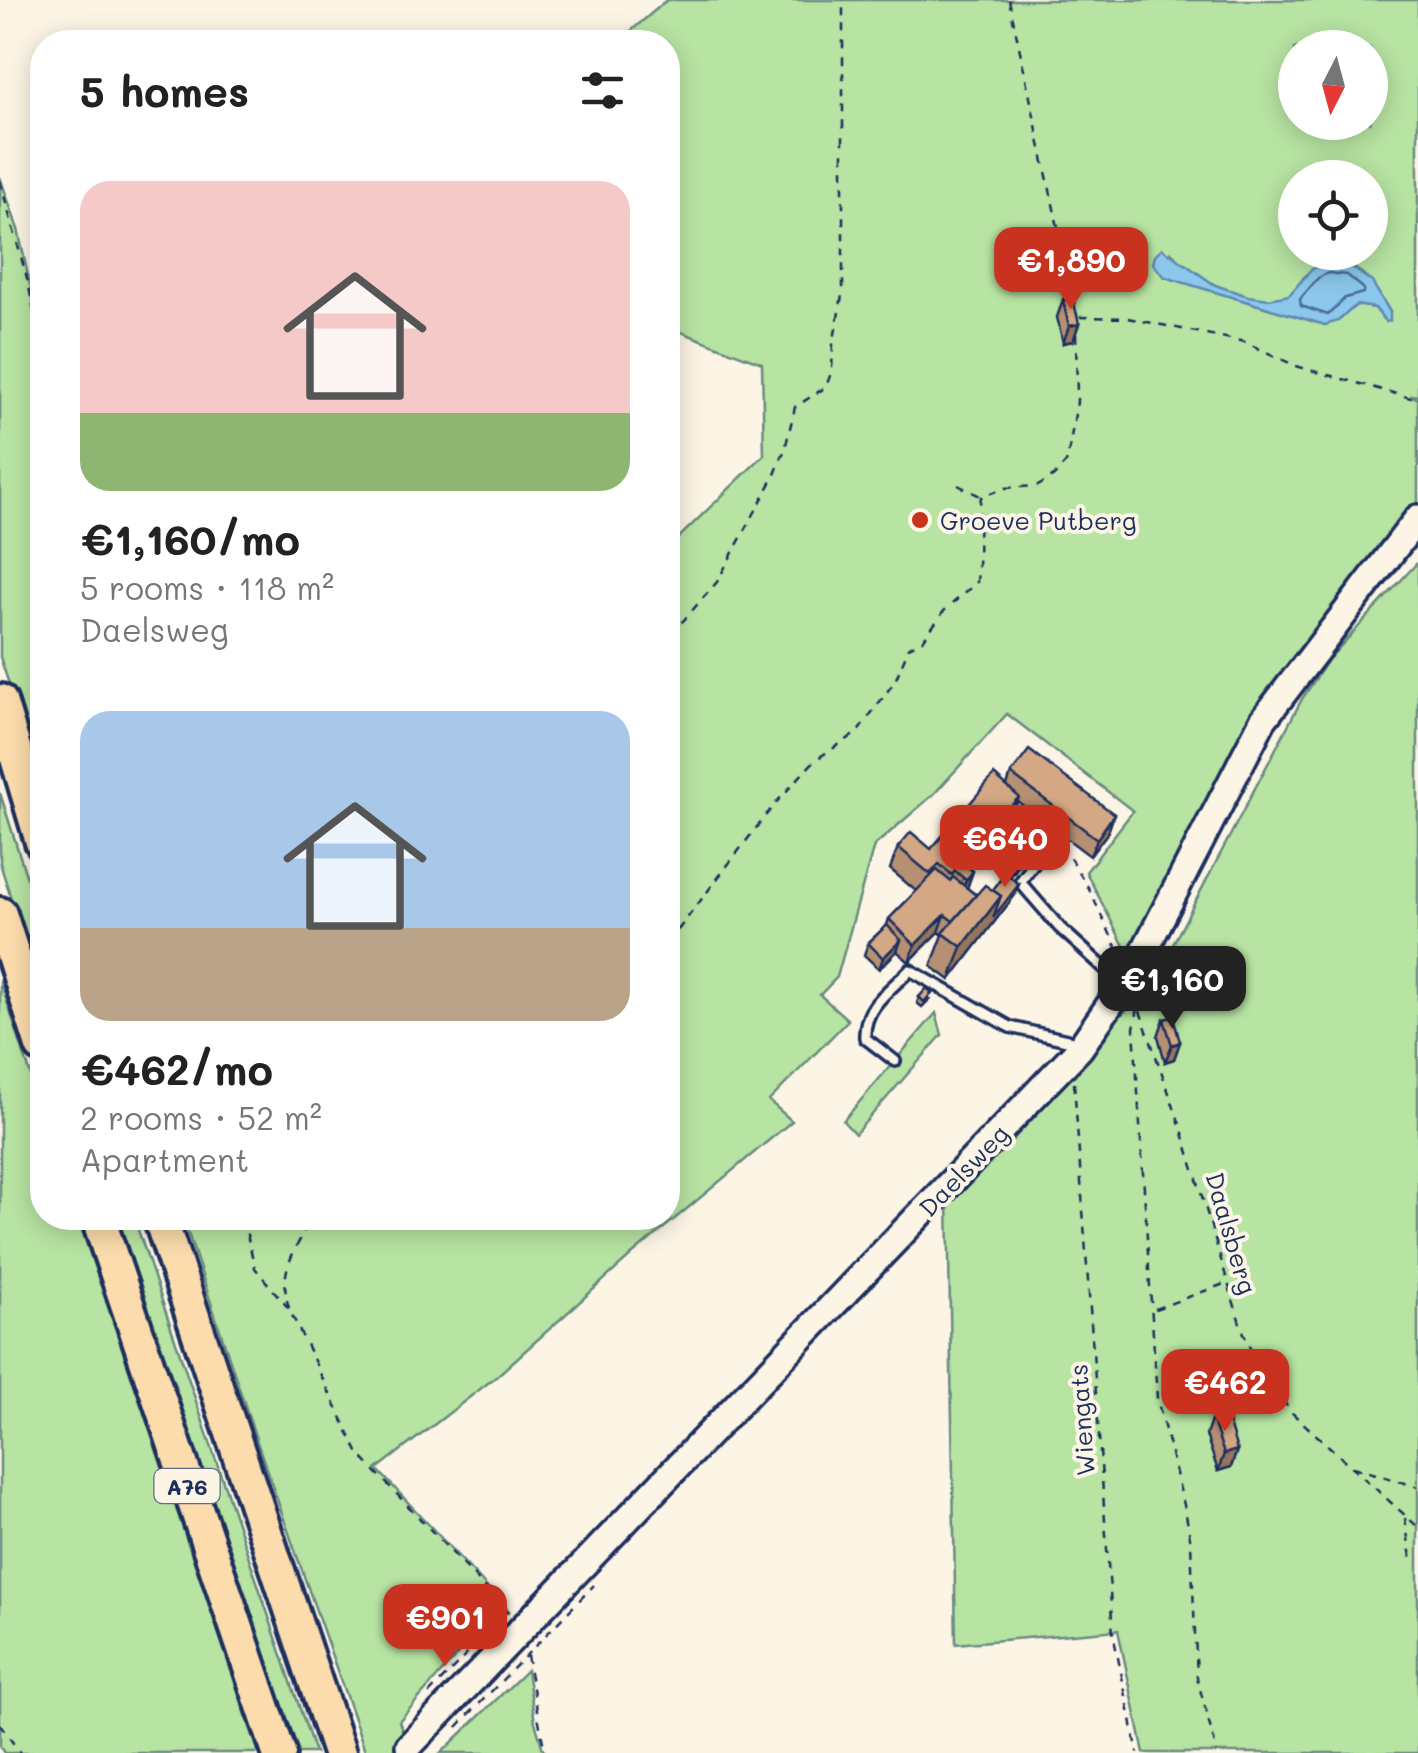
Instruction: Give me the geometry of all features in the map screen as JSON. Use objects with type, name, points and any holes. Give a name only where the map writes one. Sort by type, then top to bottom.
[{"type":"highway","points":[[0,702],[30,802]]},
{"type":"highway","points":[[0,914],[30,1008]]},
{"type":"highway","name":"A76","points":[[102,1230],[279,1753]]},
{"type":"highway","name":"A76","points":[[164,1230],[339,1753]]},
{"type":"street","name":"Daelsweg","points":[[409,1746],[1080,1048],[1127,992],[1263,720],[1418,518]]},
{"type":"lane","points":[[1046,848],[1020,882],[1060,928],[1127,992]]},
{"type":"lane","points":[[894,1062],[866,1038],[866,1018],[910,970],[1010,1027],[1068,1040],[1080,1048]]},
{"type":"path","points":[[680,622],[717,582],[774,476],[795,407],[819,394],[832,370],[844,278],[844,0]]},
{"type":"path","points":[[958,485],[982,497],[1004,488],[1038,486],[1054,476],[1067,461],[1077,402],[1078,317],[1069,292],[1009,0]]},
{"type":"path","points":[[0,181],[30,293]]},
{"type":"path","points":[[1078,317],[1128,318],[1233,340],[1296,366],[1418,400]]},
{"type":"path","points":[[680,927],[773,806],[816,760],[857,733],[895,681],[910,647],[923,640],[944,610],[977,582],[977,528],[982,497]]},
{"type":"path","points":[[1070,858],[1122,960],[1134,1028],[1157,1399],[1191,1542],[1199,1695],[1218,1753]]},
{"type":"path","name":"Daalsberg","points":[[1127,992],[1183,1133],[1240,1324],[1265,1379],[1291,1412],[1418,1527]]},
{"type":"path","name":"Wiengats","points":[[1074,1082],[1114,1634],[1138,1753]]},
{"type":"path","points":[[246,1230],[255,1268],[289,1309]]},
{"type":"path","points":[[304,1230],[284,1270],[284,1292],[359,1454],[510,1615]]},
{"type":"path","points":[[1153,1310],[1228,1282]]},
{"type":"path","points":[[1349,1466],[1366,1468],[1418,1487]]},
{"type":"path","points":[[1405,1516],[1412,1565]]},
{"type":"path","points":[[456,1730],[527,1657],[544,1753]]},
{"type":"path","points":[[0,1724],[20,1753]]},
{"type":"green space","points":[[667,0],[1418,0],[1418,396],[1411,395],[1418,400],[1418,503],[1374,558],[1134,954],[1124,946],[1086,872],[1133,811],[1007,714],[934,794],[874,846],[837,977],[820,995],[848,1020],[769,1101],[792,1121],[680,1215],[680,536],[764,455],[762,363],[680,332],[680,30],[632,30]]},
{"type":"green space","points":[[0,177],[18,229],[30,285],[30,748],[0,657]]},
{"type":"green space","points":[[1418,562],[1418,1753],[1144,1753],[1118,1630],[956,1644],[948,1199],[1128,1008],[1150,1009],[1174,942],[1302,699],[1328,660]]},
{"type":"green space","points":[[0,793],[30,888],[30,959],[0,863]]},
{"type":"green space","points":[[0,980],[30,1073],[30,1230],[82,1230],[259,1753],[4,1753],[0,1747]]},
{"type":"green space","points":[[936,1013],[942,1035],[855,1134],[843,1121]]},
{"type":"green space","points":[[117,1230],[138,1230],[315,1753],[292,1753]]},
{"type":"green space","points":[[187,1230],[662,1230],[497,1376],[377,1469],[509,1611],[479,1630],[399,1721],[410,1753],[366,1753]]},
{"type":"green space","points":[[527,1670],[544,1753],[441,1753]]},
{"type":"water","points":[[1162,248],[1215,285],[1269,299],[1289,295],[1311,270],[1356,270],[1372,282],[1390,312],[1390,321],[1386,322],[1375,308],[1356,305],[1338,321],[1325,325],[1165,277],[1153,264]]},
{"type":"building","points":[[1073,298],[1079,324],[1069,326],[1063,300]]},
{"type":"building","points":[[1029,750],[1114,814],[1097,839],[1011,774]]},
{"type":"building","points":[[994,775],[1019,797],[964,864],[973,871],[966,880],[939,864],[930,874],[898,847],[911,832],[931,849]]},
{"type":"building","points":[[1016,806],[1044,827],[1032,842],[1034,836],[1008,816]]},
{"type":"building","points":[[1006,814],[1034,836],[1015,861],[987,839]]},
{"type":"building","points":[[937,870],[976,895],[953,921],[945,915],[915,945],[889,919]]},
{"type":"building","points":[[1005,873],[1019,884],[993,918],[1001,896],[993,890]]},
{"type":"building","points":[[985,885],[1001,896],[962,947],[943,933]]},
{"type":"building","points":[[887,925],[901,940],[883,958],[868,943]]},
{"type":"building","points":[[927,988],[932,993],[924,1002],[919,997]]},
{"type":"building","points":[[1173,1017],[1180,1042],[1172,1045],[1164,1019]]},
{"type":"building","points":[[1226,1414],[1237,1450],[1224,1454],[1212,1418]]},
{"type":"place","name":"Groeve Putberg","points":[[920,520]]}]
